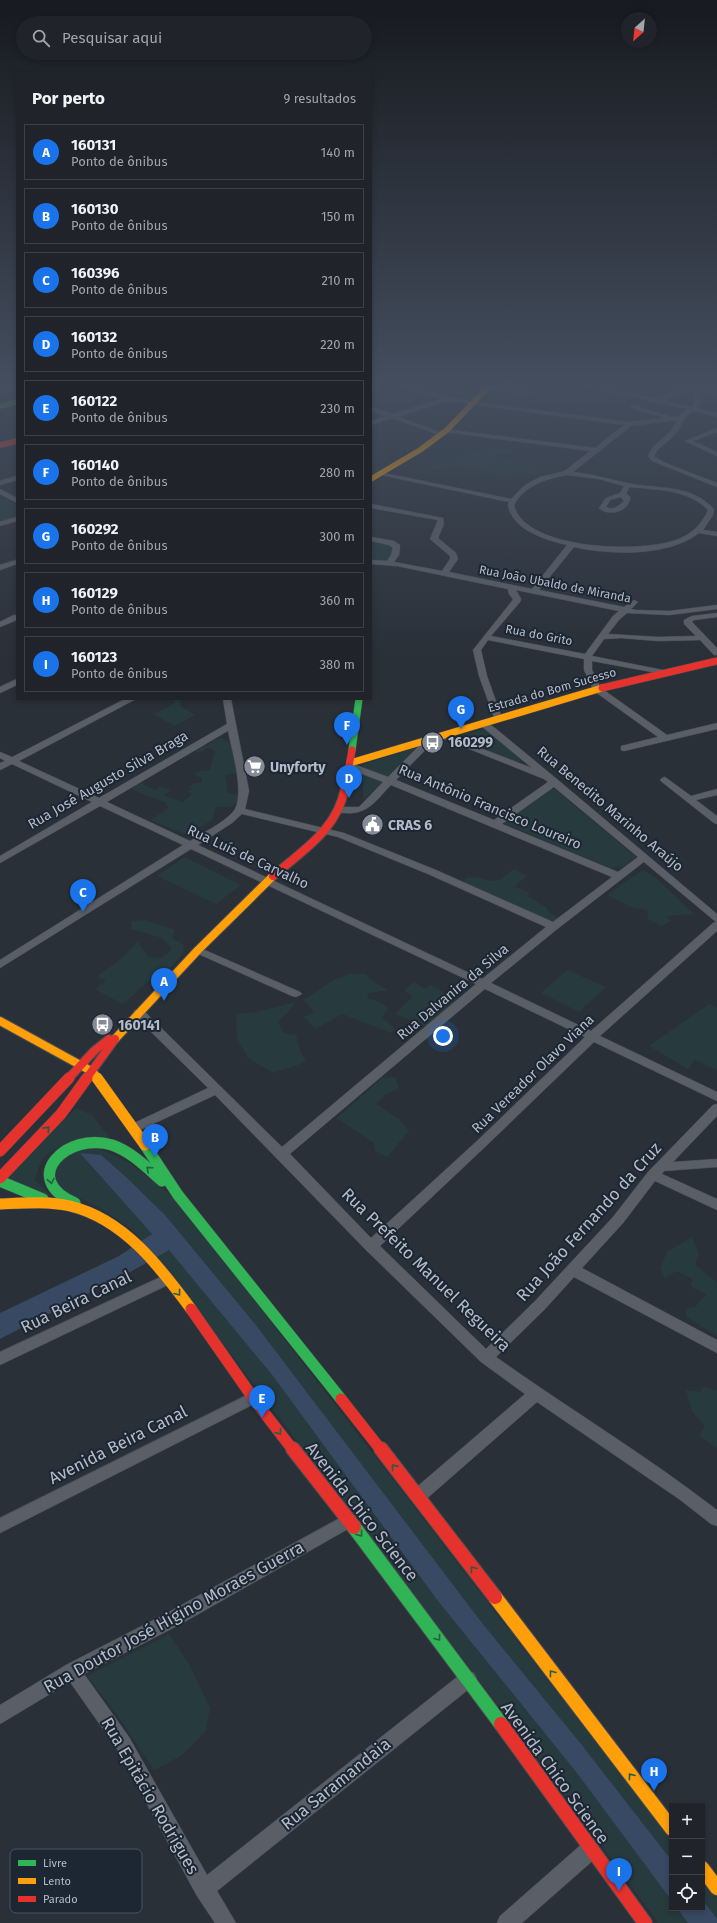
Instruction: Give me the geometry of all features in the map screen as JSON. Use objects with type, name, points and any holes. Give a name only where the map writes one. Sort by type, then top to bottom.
[{"type":"main road","name":"Estrada do Bom Sucesso","points":[[350,765],[498,718],[597,689],[717,661]]},
{"type":"main road","points":[[0,1151],[100,1046],[120,1032],[198,950],[267,882],[326,830],[339,810],[350,765],[359,700]]},
{"type":"main road","points":[[0,1021],[93,1072],[134,1128],[178,1195],[418,1496],[669,1825]]},
{"type":"main road","points":[[0,1178],[61,1114],[93,1072],[120,1032]]},
{"type":"main road","points":[[93,1213],[57,1192],[50,1183],[50,1170],[55,1158],[69,1148],[87,1143],[102,1142],[131,1155],[178,1195]]},
{"type":"main road","points":[[0,1182],[53,1202]]},
{"type":"main road","name":"Avenida Chico Science","points":[[0,1204],[53,1202],[93,1213],[111,1225],[153,1262],[167,1279],[253,1398],[349,1520],[468,1678],[590,1850],[645,1923]]},
{"type":"main road","points":[[705,1872],[717,1888]]},
{"type":"street","points":[[567,473],[594,476],[628,485],[682,491],[704,502],[712,510],[698,531],[679,542],[656,547],[609,549],[572,544],[545,537],[521,522],[512,508],[513,501],[522,490],[536,481],[548,476],[567,473]]},
{"type":"street","points":[[590,473],[594,476]]},
{"type":"street","points":[[686,473],[717,485]]},
{"type":"street","points":[[374,475],[513,501]]},
{"type":"street","points":[[0,483],[16,478]]},
{"type":"street","points":[[622,494],[628,485]]},
{"type":"street","points":[[0,491],[16,500]]},
{"type":"street","points":[[372,506],[440,518],[442,523],[434,535],[434,539],[454,557],[444,574]]},
{"type":"street","points":[[3,523],[16,519]]},
{"type":"street","points":[[3,523],[16,528]]},
{"type":"street","points":[[698,531],[717,534]]},
{"type":"street","points":[[372,539],[395,545],[397,550],[389,563]]},
{"type":"street","points":[[533,592],[572,544]]},
{"type":"street","points":[[0,568],[16,562]]},
{"type":"street","name":"Rua João Ubaldo de Miranda","points":[[372,562],[389,563],[624,610],[662,613],[717,607]]},
{"type":"street","points":[[498,718],[477,656],[477,650],[486,637],[516,602],[517,599],[513,594],[512,588]]},
{"type":"street","points":[[634,602],[624,610],[588,656],[588,670],[597,689],[665,738]]},
{"type":"street","points":[[717,615],[688,620],[688,624],[717,653]]},
{"type":"street","points":[[2,622],[16,617]]},
{"type":"street","points":[[2,622],[16,626]]},
{"type":"street","points":[[602,637],[622,636],[658,639],[701,638]]},
{"type":"street","name":"Rua do Grito","points":[[486,637],[588,656],[665,673]]},
{"type":"street","points":[[0,690],[16,682]]},
{"type":"street","points":[[0,768],[130,700]]},
{"type":"street","points":[[0,965],[234,817],[241,811],[244,803],[244,791],[227,700]]},
{"type":"street","name":"Rua Benedito Marinho Araújo","points":[[483,723],[517,749],[717,919]]},
{"type":"street","name":"Rua José Augusto Silva Braga","points":[[0,860],[97,802],[231,726]]},
{"type":"street","points":[[624,748],[717,726]]},
{"type":"street","points":[[441,736],[552,780]]},
{"type":"street","points":[[339,810],[352,811],[362,809],[431,739]]},
{"type":"street","name":"Rua Luís de Carvalho","points":[[0,755],[717,1096]]},
{"type":"street","name":"Rua Antônio Francisco Loureiro","points":[[350,765],[619,876]]},
{"type":"street","points":[[495,824],[552,780]]},
{"type":"street","points":[[665,780],[717,821]]},
{"type":"street","points":[[688,799],[717,792]]},
{"type":"street","points":[[241,811],[326,830],[425,869],[555,927]]},
{"type":"street","name":"Rua Dalvanira da Silva","points":[[282,1154],[484,984],[645,857]]},
{"type":"street","name":"Rua Vereador Olavo Viana","points":[[371,1246],[482,1144],[592,1037],[717,925]]},
{"type":"street","points":[[198,950],[296,994]]},
{"type":"street","name":"Rua Prefeito Manuel Regueira","points":[[139,1013],[215,1090],[282,1154],[371,1246],[486,1358],[536,1394],[685,1494],[717,1519]]},
{"type":"street","points":[[134,1128],[215,1090]]},
{"type":"street","name":"Rua João Fernando da Cruz","points":[[486,1358],[540,1305],[618,1220],[657,1171],[717,1108]]},
{"type":"street","points":[[657,1171],[717,1163]]},
{"type":"street","points":[[657,1171],[717,1205]]},
{"type":"street","points":[[572,1269],[717,1347]]},
{"type":"street","name":"Rua Beira Canal","points":[[0,1359],[167,1279]]},
{"type":"street","points":[[418,1496],[536,1394]]},
{"type":"street","name":"Avenida Beira Canal","points":[[0,1526],[253,1398]]},
{"type":"street","name":"Rua Doutor José Higino Moraes Guerra","points":[[0,1715],[72,1671],[173,1619],[349,1520]]},
{"type":"street","name":"Rua Epitácio Rodrigues","points":[[72,1671],[123,1743],[204,1889],[226,1923]]},
{"type":"street","name":"Rua Saramandaia","points":[[204,1889],[468,1678]]},
{"type":"street","points":[[507,1923],[590,1850]]},
{"type":"green space","points":[[487,473],[522,473],[517,475],[501,476]]},
{"type":"green space","points":[[525,473],[546,473],[536,476]]},
{"type":"green space","points":[[0,497],[16,505],[16,516],[0,522]]},
{"type":"green space","points":[[372,541],[395,546],[386,562],[372,560]]},
{"type":"green space","points":[[170,700],[181,700],[180,706],[195,715],[175,726],[153,714],[169,707],[175,702]]},
{"type":"green space","points":[[485,729],[524,760],[517,762],[451,738]]},
{"type":"green space","points":[[222,738],[234,745],[237,773],[225,775],[228,793],[244,797],[231,807],[216,807],[212,820],[187,835],[151,820],[169,808],[166,803],[131,789],[140,782],[155,790],[160,787],[171,790],[164,795],[183,802],[192,794],[188,792],[193,788],[188,787],[196,783],[202,783],[202,778],[194,774],[200,771],[210,770],[215,751],[208,748],[199,753],[194,751],[202,745],[207,746],[214,740]]},
{"type":"green space","points":[[419,747],[364,799],[361,769],[364,764]]},
{"type":"green space","points":[[550,789],[556,790],[636,857],[624,866],[610,868],[504,823],[504,821]]},
{"type":"green space","points":[[184,857],[241,885],[216,904],[157,876]]},
{"type":"green space","points":[[514,869],[528,876],[518,883],[516,887],[530,893],[527,896],[546,907],[550,913],[557,917],[556,922],[551,922],[464,882],[466,878],[479,877],[488,881],[499,880]]},
{"type":"green space","points":[[643,870],[655,877],[694,914],[667,916],[671,921],[662,926],[648,919],[647,910],[631,907],[607,895]]},
{"type":"green space","points":[[146,920],[175,930],[172,938],[184,945],[183,953],[169,970],[155,975],[122,1004],[95,989],[106,981],[97,976],[120,960],[138,942],[147,956],[151,957],[158,958],[164,956],[172,948],[162,938],[131,929],[132,921]]},
{"type":"green space","points":[[567,970],[606,987],[579,1012],[541,993]]},
{"type":"green space","points":[[349,974],[366,974],[372,981],[388,990],[369,993],[367,998],[380,1002],[388,1008],[382,1018],[395,1028],[391,1033],[342,1014],[316,1029],[304,1017],[314,1012],[304,1000],[334,980]]},
{"type":"green space","points":[[414,982],[425,989],[430,985],[460,1001],[428,1027],[395,1014],[413,996],[404,991]]},
{"type":"green space","points":[[296,1002],[278,1022],[284,1033],[296,1035],[300,1051],[306,1060],[298,1065],[273,1073],[248,1058],[237,1038],[236,1014],[256,1012]]},
{"type":"green space","points":[[709,1004],[717,1008],[717,1070],[695,1060],[688,1069],[649,1046]]},
{"type":"green space","points":[[395,1077],[399,1088],[385,1095],[376,1104],[400,1120],[409,1131],[387,1157],[375,1151],[374,1143],[337,1118],[382,1078]]},
{"type":"green space","points":[[76,1108],[92,1115],[116,1146],[85,1144],[65,1146],[48,1155],[41,1162],[35,1180],[52,1197],[6,1181]]},
{"type":"green space","points":[[79,1147],[96,1147],[130,1163],[177,1200],[669,1837],[669,1911],[705,1911],[705,1884],[717,1899],[717,1923],[658,1923],[542,1763],[153,1252],[130,1228],[100,1208],[60,1189],[55,1177],[58,1161]]},
{"type":"green space","points":[[692,1237],[699,1253],[695,1264],[717,1283],[717,1336],[686,1316],[687,1308],[695,1307],[706,1295],[691,1286],[692,1279],[677,1271],[664,1278],[660,1268],[667,1252]]},
{"type":"green space","points":[[702,1387],[717,1390],[717,1448],[699,1436],[705,1426],[692,1411],[686,1390],[701,1392]]},
{"type":"green space","points":[[169,1634],[190,1666],[210,1708],[206,1731],[181,1756],[154,1770],[117,1715],[87,1676]]},
{"type":"water","points":[[80,1153],[101,1155],[165,1215],[255,1324],[482,1623],[581,1744],[669,1857],[669,1897],[577,1773],[438,1601],[273,1376],[169,1250],[132,1271],[0,1339],[0,1313],[119,1256],[152,1234]]},
{"type":"water","points":[[705,1903],[717,1919],[717,1923],[688,1923],[679,1911],[705,1911]]},
{"type":"traffic: fast","points":[[352,750],[359,700]]},
{"type":"traffic: fast","points":[[75,1203],[61,1196],[54,1190],[50,1180],[50,1173],[53,1163],[58,1156],[65,1150],[84,1143],[103,1143],[119,1148],[139,1161],[162,1181]]},
{"type":"traffic: fast","points":[[145,1145],[178,1195],[341,1399]]},
{"type":"traffic: fast","points":[[0,1181],[43,1199]]},
{"type":"traffic: fast","points":[[354,1527],[501,1724]]},
{"type":"traffic: slow","points":[[372,478],[382,473]]},
{"type":"traffic: slow","points":[[350,763],[602,688]]},
{"type":"traffic: slow","points":[[115,1039],[198,950],[273,876]]},
{"type":"traffic: slow","points":[[0,1021],[93,1072],[145,1145]]},
{"type":"traffic: slow","points":[[0,1204],[44,1203],[70,1206],[89,1212],[107,1221],[139,1246],[167,1277],[191,1309]]},
{"type":"traffic: slow","points":[[495,1597],[669,1825]]},
{"type":"traffic: slow","points":[[705,1872],[717,1888]]},
{"type":"traffic: jam","points":[[602,688],[717,661]]},
{"type":"traffic: jam","points":[[273,876],[326,830],[342,802],[352,750]]},
{"type":"traffic: jam","points":[[0,1151],[94,1051],[109,1039]]},
{"type":"traffic: jam","points":[[0,1178],[61,1114],[115,1039]]},
{"type":"traffic: jam","points":[[191,1309],[256,1402],[354,1527]]},
{"type":"traffic: jam","points":[[341,1399],[418,1496],[495,1597]]},
{"type":"traffic: jam","points":[[501,1724],[645,1923]]},
{"type":"place","name":"160292","points":[[461,729]]},
{"type":"place","name":"160299","points":[[433,742]]},
{"type":"place","name":"160140","points":[[347,745]]},
{"type":"place","name":"Unyforty","points":[[255,767]]},
{"type":"place","name":"160132","points":[[349,798]]},
{"type":"place","name":"CRAS 6","points":[[372,825]]},
{"type":"place","name":"160396","points":[[83,912]]},
{"type":"place","name":"160131","points":[[164,1001]]},
{"type":"place","name":"160141","points":[[103,1025]]},
{"type":"place","name":"160130","points":[[155,1157]]},
{"type":"place","name":"160122","points":[[262,1418]]},
{"type":"place","name":"160129","points":[[654,1791]]},
{"type":"place","name":"160123","points":[[619,1891]]}]
